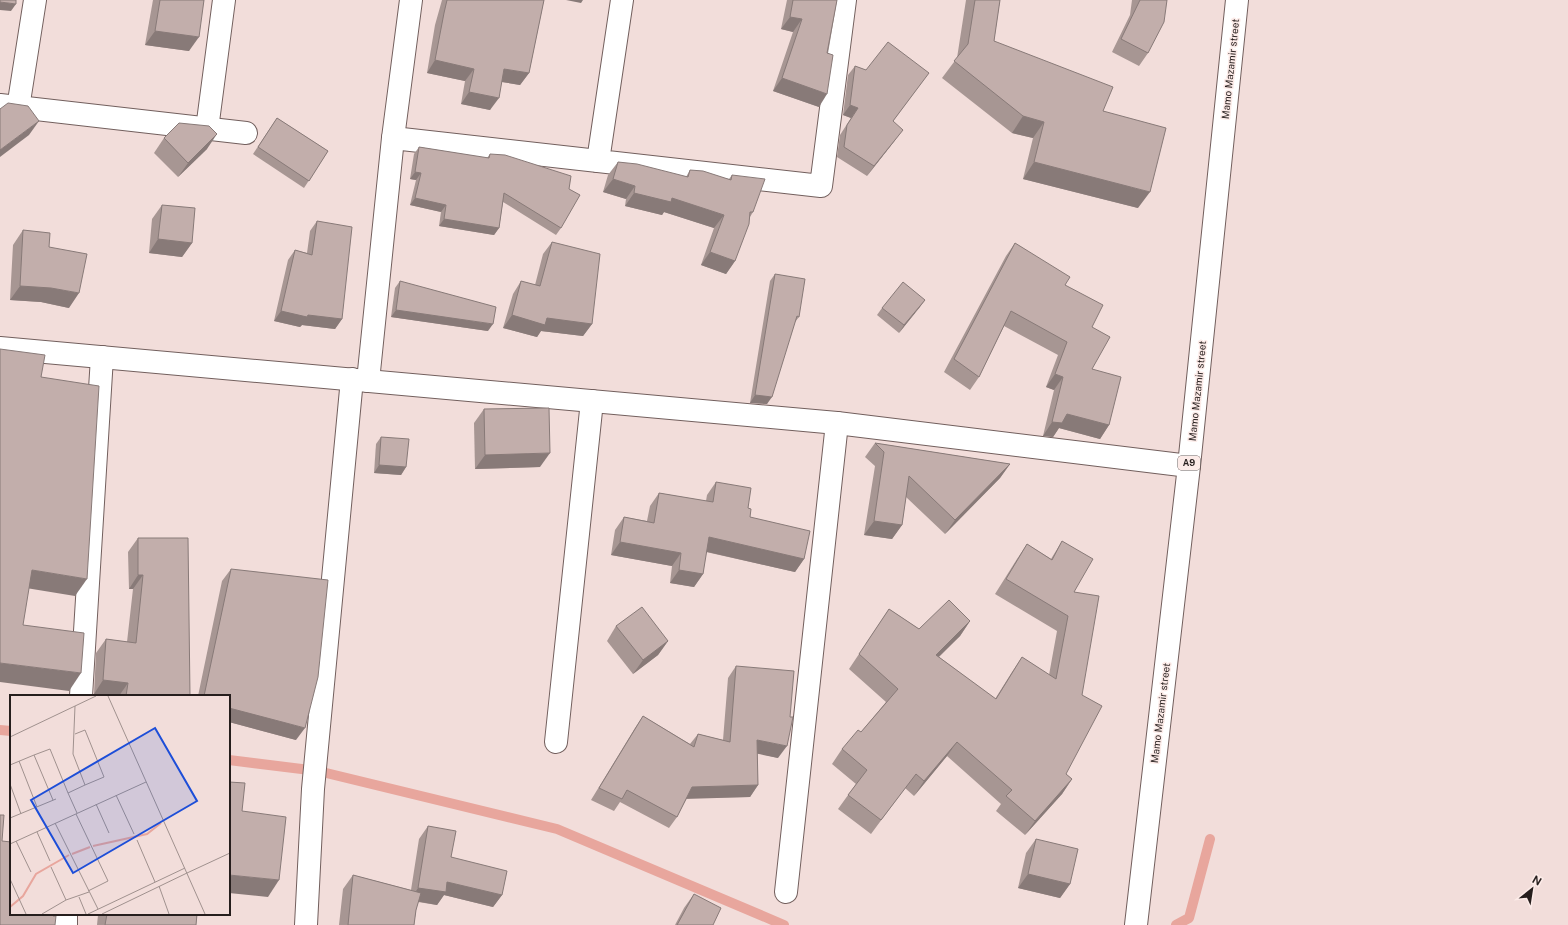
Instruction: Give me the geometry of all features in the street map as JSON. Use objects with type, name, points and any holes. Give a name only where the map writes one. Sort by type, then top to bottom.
[{"type":"street","points":[[35,0],[9,106],[246,133]]},
{"type":"street","points":[[207,129],[224,0]]},
{"type":"street","points":[[306,925],[313,789],[317,749],[360,380],[411,0]]},
{"type":"street","points":[[598,161],[622,0]]},
{"type":"street","points":[[393,138],[822,186],[845,0]]},
{"type":"street","name":"Mamo Mazamir street","points":[[1136,925],[1189,466],[1237,0]]},
{"type":"street","points":[[0,348],[837,423],[1189,466]]},
{"type":"street","points":[[81,695],[102,357]]},
{"type":"street","points":[[556,742],[592,401]]},
{"type":"street","points":[[786,892],[837,423]]},
{"type":"building","points":[[0,0],[16,0],[16,4],[0,2]]},
{"type":"building","points":[[160,0],[204,0],[199,37],[155,31]]},
{"type":"building","points":[[447,0],[544,0],[529,73],[504,69],[499,98],[469,92],[474,69],[435,60]]},
{"type":"building","points":[[793,0],[837,0],[827,53],[833,55],[827,94],[782,78],[802,19],[790,17]]},
{"type":"building","points":[[975,0],[1000,0],[994,41],[1113,87],[1103,111],[1166,128],[1150,192],[1034,162],[1044,122],[1023,116],[954,61],[968,44]]},
{"type":"building","points":[[1140,0],[1167,0],[1164,22],[1148,53],[1121,39]]},
{"type":"building","points":[[888,42],[929,73],[893,121],[903,130],[874,166],[844,147],[847,125],[858,108],[850,105],[855,66],[866,70]]},
{"type":"building","points":[[8,103],[28,106],[39,121],[0,150],[0,109]]},
{"type":"building","points":[[277,118],[328,151],[309,181],[258,147]]},
{"type":"building","points":[[179,123],[209,126],[217,134],[188,163],[164,138]]},
{"type":"building","points":[[419,147],[489,158],[490,154],[505,155],[571,176],[569,189],[580,195],[561,228],[504,193],[499,228],[444,219],[446,205],[415,198],[421,173],[415,172]]},
{"type":"building","points":[[618,162],[637,164],[688,177],[690,170],[703,171],[731,180],[732,175],[765,179],[753,212],[750,212],[749,224],[735,261],[710,252],[724,215],[672,198],[671,202],[634,193],[635,186],[613,179]]},
{"type":"building","points":[[162,205],[195,208],[192,243],[158,239]]},
{"type":"building","points":[[317,221],[352,227],[342,319],[308,315],[307,317],[281,311],[295,250],[312,255]]},
{"type":"building","points":[[23,230],[50,233],[49,247],[87,254],[79,293],[51,288],[20,286]]},
{"type":"building","points":[[552,242],[600,254],[592,324],[547,318],[545,325],[512,315],[521,281],[540,286]]},
{"type":"building","points":[[1015,243],[1070,277],[1065,285],[1103,305],[1092,327],[1110,337],[1092,369],[1121,377],[1109,425],[1067,414],[1062,423],[1052,422],[1063,377],[1055,374],[1067,342],[1011,311],[979,377],[954,359]]},
{"type":"building","points":[[775,274],[805,279],[799,317],[797,316],[772,397],[755,395]]},
{"type":"building","points":[[400,281],[496,307],[493,324],[396,310]]},
{"type":"building","points":[[903,282],[925,300],[904,325],[882,308]]},
{"type":"building","points":[[0,349],[45,355],[41,377],[99,386],[87,579],[32,570],[23,625],[84,633],[81,673],[0,663]]},
{"type":"building","points":[[549,408],[550,453],[485,455],[484,409]]},
{"type":"building","points":[[381,437],[409,439],[406,467],[379,465]]},
{"type":"building","points":[[875,443],[1010,464],[955,520],[909,476],[902,525],[874,521],[884,452]]},
{"type":"building","points":[[716,482],[751,488],[748,508],[751,509],[750,517],[810,531],[804,559],[709,537],[703,574],[679,570],[681,553],[620,542],[624,517],[654,523],[659,493],[713,502]]},
{"type":"building","points":[[138,538],[188,538],[190,695],[126,695],[128,683],[103,680],[106,639],[136,643],[143,575],[138,575]]},
{"type":"building","points":[[1062,541],[1093,559],[1074,592],[1099,596],[1082,695],[1102,706],[1066,774],[1072,779],[1035,821],[1006,796],[1012,790],[957,742],[924,781],[916,774],[881,820],[848,795],[867,770],[842,749],[858,730],[861,732],[898,689],[859,654],[889,609],[919,629],[949,600],[970,621],[936,655],[996,699],[1022,657],[1056,679],[1068,616],[1006,579],[1027,544],[1052,560]]},
{"type":"building","points":[[231,569],[328,580],[318,677],[305,728],[230,708],[230,695],[204,695]]},
{"type":"building","points":[[642,607],[668,641],[643,660],[616,626]]},
{"type":"building","points":[[736,666],[794,671],[790,717],[793,717],[787,746],[757,740],[758,785],[692,787],[677,817],[627,790],[622,799],[599,788],[643,716],[694,747],[698,734],[730,742]]},
{"type":"building","points":[[230,782],[245,783],[242,811],[286,817],[279,880],[230,875]]},
{"type":"building","points":[[0,815],[4,815],[2,841],[10,842],[10,915],[56,916],[55,925],[0,925]]},
{"type":"building","points":[[428,826],[456,831],[451,857],[507,871],[502,895],[447,882],[446,892],[418,888]]},
{"type":"building","points":[[1036,839],[1078,849],[1070,884],[1028,874]]},
{"type":"building","points":[[353,875],[421,893],[416,910],[414,925],[348,925]]},
{"type":"building","points":[[694,894],[721,908],[713,925],[677,925]]},
{"type":"building","points":[[107,915],[197,915],[196,925],[105,925]]},
{"type":"waterway","points":[[0,730],[10,731]]},
{"type":"waterway","points":[[230,760],[318,771],[557,829],[784,925]]},
{"type":"waterway","points":[[1176,925],[1189,918],[1210,839]]}]
